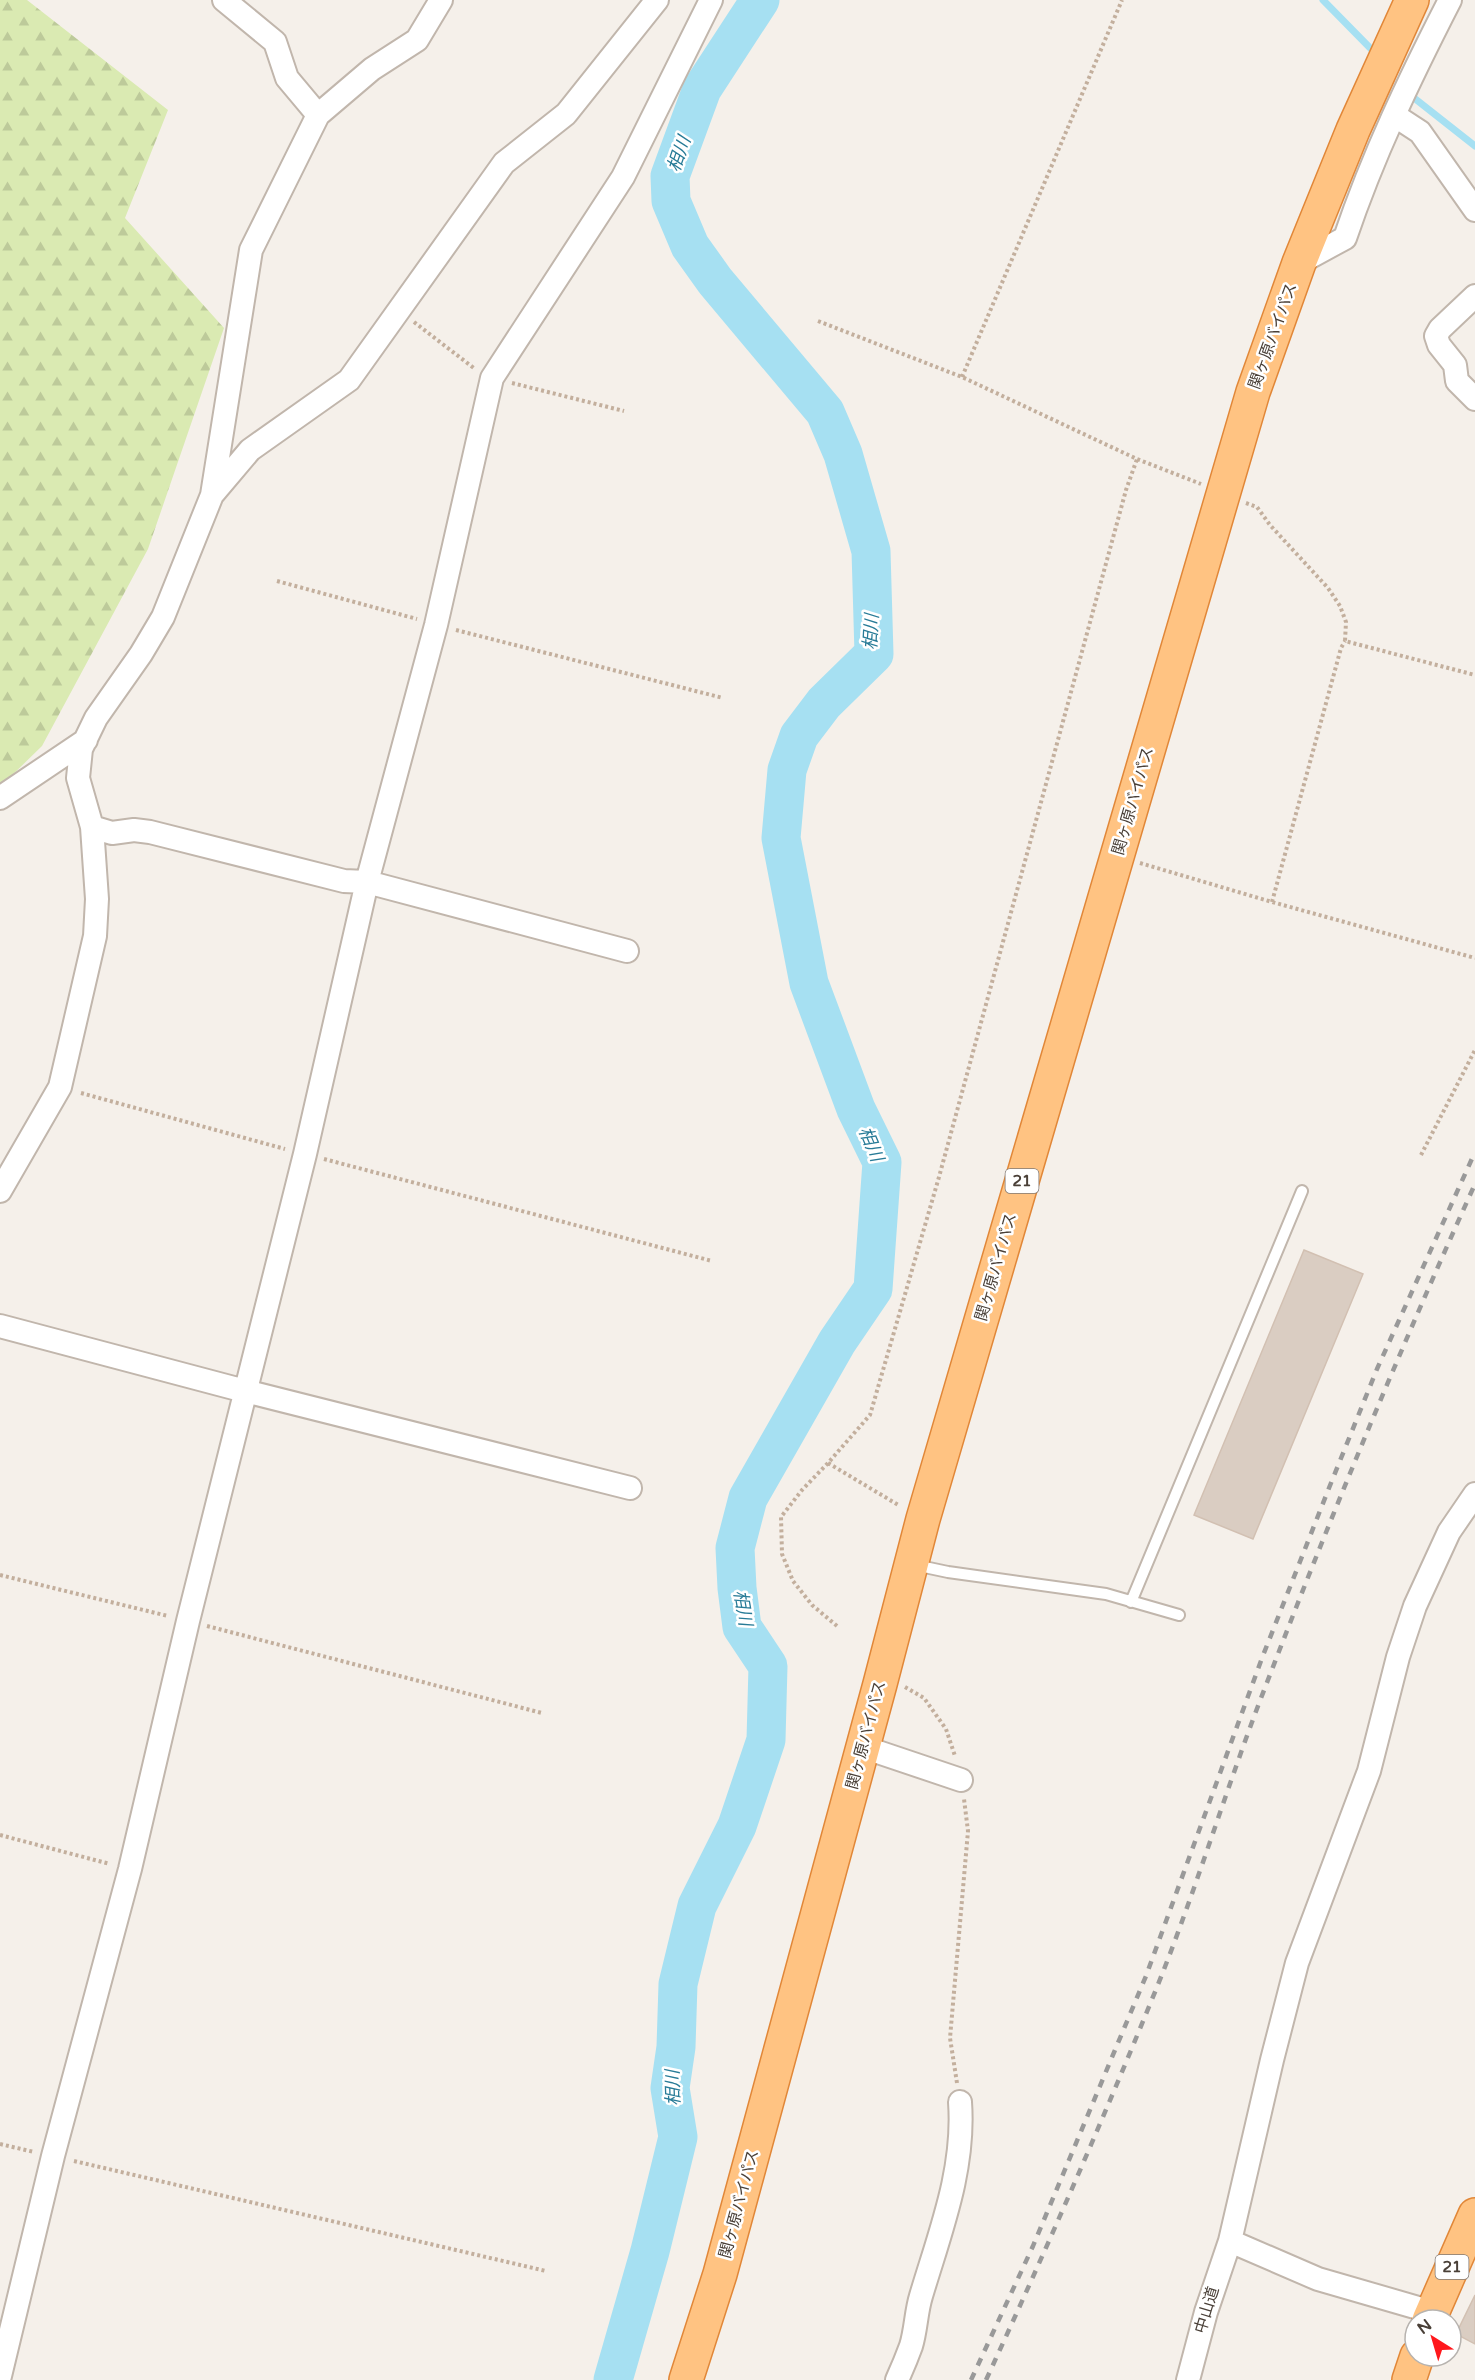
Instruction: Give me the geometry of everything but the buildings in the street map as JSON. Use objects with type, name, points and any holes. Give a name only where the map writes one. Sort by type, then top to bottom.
[{"type":"highway","name":"関ヶ原バイパス","points":[[686,2380],[720,2274],[923,1519],[1253,392],[1299,263],[1353,130],[1412,0]]},
{"type":"highway","name":"21","points":[[1434,2308],[1475,2215]]},
{"type":"street","points":[[224,0],[275,42],[286,78],[318,115]]},
{"type":"street","points":[[0,1191],[60,1087],[95,936],[97,899],[92,827],[78,778],[81,749],[96,718],[164,617],[212,495],[251,250],[318,115],[372,69],[417,40],[441,0]]},
{"type":"street","points":[[212,495],[250,450],[349,380],[504,163],[566,114],[657,0]]},
{"type":"street","points":[[0,2376],[53,2156],[130,1869],[188,1621],[305,1154],[367,882],[436,624],[492,378],[623,177],[711,0]]},
{"type":"street","points":[[1299,263],[1345,238],[1360,195],[1394,115],[1417,63],[1450,0]]},
{"type":"street","points":[[1394,115],[1420,132],[1475,210]]},
{"type":"street","points":[[1475,296],[1440,329],[1436,336],[1439,345],[1455,364],[1457,381],[1475,399]]},
{"type":"street","points":[[0,798],[86,740]]},
{"type":"street","points":[[92,827],[112,833],[134,830],[150,832],[344,881],[367,882],[627,951]]},
{"type":"street","points":[[0,1326],[245,1391],[630,1488]]},
{"type":"street","name":"中山道","points":[[1188,2380],[1206,2312],[1230,2241],[1272,2060],[1298,1964],[1366,1778],[1398,1657],[1415,1606],[1449,1532],[1475,1494]]},
{"type":"street","points":[[863,1747],[961,1780]]},
{"type":"street","points":[[897,2380],[911,2345],[920,2299],[951,2202],[959,2156],[962,2121],[960,2102]]},
{"type":"street","points":[[1230,2241],[1318,2279],[1406,2308]]},
{"type":"lane","points":[[1131,1602],[1302,1191]]},
{"type":"lane","points":[[911,1564],[948,1572],[1107,1594],[1179,1615]]},
{"type":"path","points":[[818,321],[962,377],[1122,0]]},
{"type":"path","points":[[837,1626],[812,1605],[793,1581],[782,1554],[781,1517],[802,1490],[870,1415],[939,1176],[1123,502],[1137,459]]},
{"type":"path","points":[[277,581],[723,698]]},
{"type":"path","points":[[1272,902],[1316,733],[1345,641]]},
{"type":"path","points":[[1117,856],[1475,958]]},
{"type":"path","points":[[1420,1155],[1475,1050]]},
{"type":"path","points":[[60,1087],[712,1261]]},
{"type":"path","points":[[828,1463],[923,1519]]},
{"type":"path","points":[[0,1575],[188,1621],[542,1713]]},
{"type":"path","points":[[904,1687],[924,1698],[946,1729],[961,1780],[968,1831],[950,2038],[960,2102]]},
{"type":"path","points":[[0,1835],[130,1869]]},
{"type":"path","points":[[0,2144],[546,2271]]},
{"type":"green space","points":[[0,0],[27,0],[168,110],[125,218],[224,328],[148,549],[42,746],[0,787]]},
{"type":"waterway","name":"相川","points":[[613,2380],[650,2251],[678,2137],[670,2088],[676,2047],[678,1984],[697,1906],[737,1826],[766,1740],[768,1666],[742,1627],[735,1548],[748,1498],[837,1342],[873,1289],[882,1162],[856,1109],[809,983],[781,838],[787,770],[799,736],[824,703],[874,654],[871,551],[843,454],[825,412],[715,281],[690,246],[671,201],[670,176],[702,89],[760,0]]},
{"type":"waterway","points":[[1323,0],[1377,55]]},
{"type":"waterway","points":[[1409,94],[1475,146]]},
{"type":"railway","points":[[971,2380],[1033,2246],[1146,1976],[1262,1658],[1329,1488],[1377,1369],[1475,1152]]},
{"type":"railway","points":[[986,2380],[1074,2185],[1157,1987],[1258,1706],[1309,1574],[1390,1378],[1475,1184]]}]
